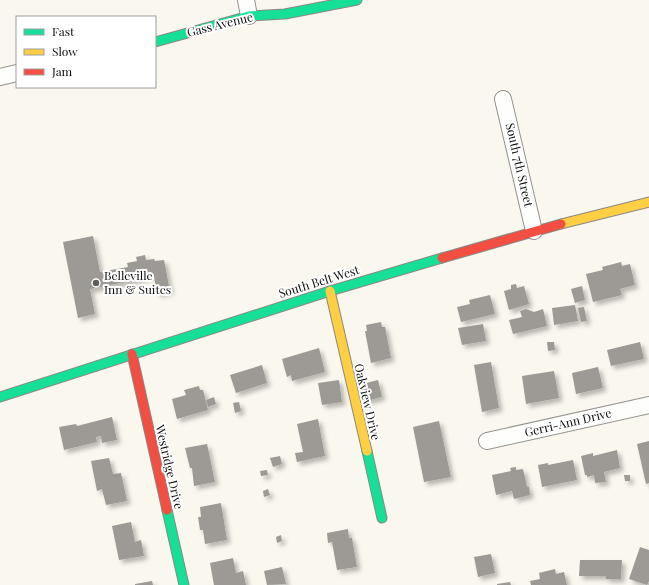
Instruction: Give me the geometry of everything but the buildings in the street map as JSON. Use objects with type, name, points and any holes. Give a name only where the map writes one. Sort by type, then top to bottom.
[{"type":"street","points":[[246,0],[249,16]]},
{"type":"street","name":"Gass Avenue","points":[[156,42],[249,16],[285,14],[357,0]]},
{"type":"street","points":[[0,77],[16,73]]},
{"type":"street","name":"South 7th Street","points":[[503,98],[534,231]]},
{"type":"street","name":"South Belt West","points":[[0,397],[330,291],[534,231],[649,202]]},
{"type":"street","name":"Oakview Drive","points":[[330,291],[382,518]]},
{"type":"street","name":"Westridge Drive","points":[[132,354],[184,585]]},
{"type":"street","name":"Gerri-Ann Drive","points":[[487,441],[649,405]]},
{"type":"traffic: fast","points":[[156,42],[249,16],[285,14],[357,0]]},
{"type":"traffic: fast","points":[[0,397],[330,291],[442,258]]},
{"type":"traffic: fast","points":[[367,451],[382,518]]},
{"type":"traffic: fast","points":[[167,510],[184,585]]},
{"type":"traffic: slow","points":[[561,224],[649,202]]},
{"type":"traffic: slow","points":[[330,291],[367,451]]},
{"type":"traffic: jam","points":[[442,258],[561,224]]},
{"type":"traffic: jam","points":[[132,354],[167,510]]},
{"type":"place","name":"Belleville Inn & Suites","points":[[96,283]]}]
